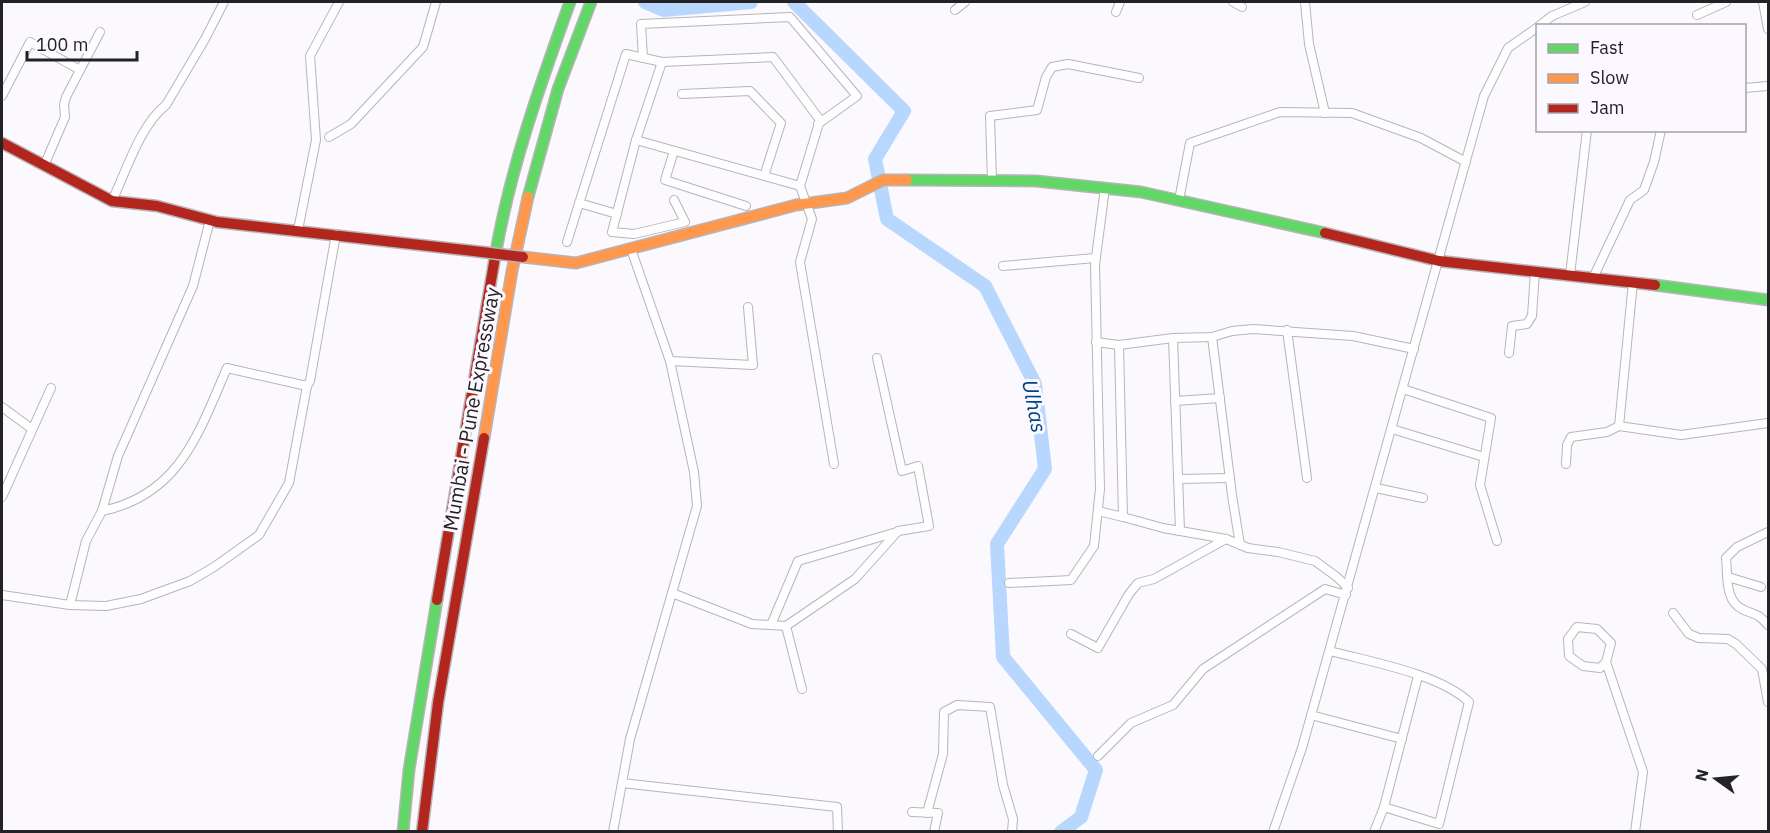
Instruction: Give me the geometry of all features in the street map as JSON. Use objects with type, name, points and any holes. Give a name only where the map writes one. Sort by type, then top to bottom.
[{"type":"main road","name":"Mumbai - Pune Expressway","points":[[403,831],[409,770],[499,234],[532,108],[570,2]]},
{"type":"main road","name":"Mumbai - Pune Expressway","points":[[422,831],[442,687],[518,238],[551,113],[591,2]]},
{"type":"main road","points":[[2,143],[112,201],[158,206],[210,220],[576,263],[795,205],[847,198],[883,180],[1036,181],[1141,192],[1439,261],[1633,282],[1768,300]]},
{"type":"street","points":[[112,201],[146,130],[158,111],[166,105],[224,2]]},
{"type":"street","points":[[298,230],[316,140],[310,56],[339,2]]},
{"type":"street","points":[[329,137],[351,124],[423,47],[436,2]]},
{"type":"street","points":[[955,10],[964,2]]},
{"type":"street","points":[[1116,12],[1120,2]]},
{"type":"street","points":[[1233,2],[1242,7]]},
{"type":"street","points":[[1305,2],[1309,44],[1325,113]]},
{"type":"street","points":[[1541,24],[1552,16],[1585,2]]},
{"type":"street","points":[[1697,15],[1726,2]]},
{"type":"street","points":[[1763,2],[1768,29]]},
{"type":"street","points":[[643,58],[641,24],[790,17],[857,96],[818,124]]},
{"type":"street","points":[[1273,831],[1302,748],[1347,592],[1484,96],[1508,48],[1536,27]]},
{"type":"street","points":[[44,166],[65,117],[66,97],[100,32]]},
{"type":"street","points":[[2,96],[30,42],[80,70]]},
{"type":"street","points":[[567,242],[626,54],[662,62],[772,57],[820,120],[800,186],[813,219],[800,262],[834,464]]},
{"type":"street","points":[[662,62],[636,140],[612,232],[634,234],[685,222],[674,200]]},
{"type":"street","points":[[992,181],[990,116],[1037,110],[1046,77],[1052,67],[1068,64],[1139,78]]},
{"type":"street","points":[[1746,88],[1768,86]]},
{"type":"street","points":[[682,94],[750,91],[781,123],[765,176]]},
{"type":"street","points":[[1179,200],[1190,143],[1280,112],[1352,113],[1421,138],[1466,162]]},
{"type":"street","points":[[1570,275],[1587,132]]},
{"type":"street","points":[[1593,278],[1630,200],[1644,190],[1654,162],[1661,132]]},
{"type":"street","points":[[636,140],[800,186]]},
{"type":"street","points":[[674,151],[665,180],[746,206]]},
{"type":"street","points":[[1009,583],[1071,580],[1094,546],[1100,489],[1095,258],[1105,188]]},
{"type":"street","points":[[579,203],[617,214]]},
{"type":"street","points":[[70,605],[86,541],[102,511],[118,456],[193,286],[210,220]]},
{"type":"street","points":[[2,595],[70,605],[106,606],[141,599],[190,582],[259,535],[289,483],[336,234]]},
{"type":"street","points":[[613,831],[630,739],[697,506],[694,472],[670,362],[631,249]]},
{"type":"street","points":[[1003,266],[1095,258]]},
{"type":"street","points":[[1509,353],[1512,326],[1527,324],[1532,316],[1535,272]]},
{"type":"street","points":[[1619,426],[1633,282]]},
{"type":"street","points":[[670,362],[753,365],[748,307]]},
{"type":"street","points":[[1096,342],[1119,345],[1173,338],[1212,337],[1252,329],[1353,336],[1414,349]]},
{"type":"street","points":[[1287,330],[1307,478]]},
{"type":"street","points":[[1212,337],[1240,545]]},
{"type":"street","points":[[1173,338],[1180,531]]},
{"type":"street","points":[[1119,345],[1123,517]]},
{"type":"street","points":[[771,625],[798,561],[898,531],[929,526],[918,466],[902,471],[877,358]]},
{"type":"street","points":[[102,511],[123,507],[161,483],[178,467],[196,439],[227,368],[307,386]]},
{"type":"street","points":[[2,497],[51,388]]},
{"type":"street","points":[[1403,389],[1491,418],[1480,485],[1497,541]]},
{"type":"street","points":[[1175,401],[1220,398]]},
{"type":"street","points":[[2,406],[32,429]]},
{"type":"street","points":[[1566,464],[1570,437],[1607,432],[1619,426],[1681,435],[1768,423]]},
{"type":"street","points":[[1392,429],[1484,457]]},
{"type":"street","points":[[1178,479],[1230,478]]},
{"type":"street","points":[[1376,488],[1422,498]]},
{"type":"street","points":[[1098,511],[1180,531],[1226,539],[1248,548],[1315,561],[1336,576],[1347,592]]},
{"type":"street","points":[[672,593],[752,624],[786,626],[855,579],[898,531]]},
{"type":"street","points":[[1768,532],[1737,548],[1726,558],[1727,592],[1741,609],[1758,614],[1768,625]]},
{"type":"street","points":[[1071,634],[1098,648],[1129,594],[1138,584],[1154,579],[1226,539]]},
{"type":"street","points":[[1728,577],[1761,587]]},
{"type":"street","points":[[1098,756],[1131,723],[1173,705],[1203,669],[1325,589],[1347,592]]},
{"type":"street","points":[[1673,613],[1689,634],[1700,638],[1728,639],[1736,644],[1762,669],[1768,702]]},
{"type":"street","points":[[786,626],[801,689]]},
{"type":"street","points":[[1606,662],[1600,668],[1583,666],[1569,656],[1568,639],[1577,627],[1597,629],[1611,643],[1606,662],[1643,772],[1635,831]]},
{"type":"street","points":[[1330,651],[1446,685],[1451,691],[1461,694],[1469,702],[1439,824],[1384,807]]},
{"type":"street","points":[[1374,831],[1384,807],[1418,676]]},
{"type":"street","points":[[927,813],[943,754],[944,712],[957,705],[990,707],[1003,785],[1013,819],[1012,831]]},
{"type":"street","points":[[1311,715],[1402,739]]},
{"type":"street","points":[[622,783],[837,807],[838,831]]},
{"type":"street","points":[[912,812],[938,813],[934,831]]},
{"type":"waterway","name":"Ulhas","points":[[645,2],[664,10],[751,2]]},
{"type":"waterway","name":"Ulhas","points":[[794,2],[904,111],[875,159],[887,219],[985,286],[1035,384],[1045,469],[997,544],[1003,657],[1096,770],[1081,817],[1061,832]]},
{"type":"traffic: fast","points":[[495,257],[517,160],[570,2]]},
{"type":"traffic: fast","points":[[528,197],[558,89],[591,2]]},
{"type":"traffic: fast","points":[[907,180],[1036,181],[1141,192],[1325,233]]},
{"type":"traffic: fast","points":[[1655,285],[1768,300]]},
{"type":"traffic: fast","points":[[403,832],[409,770],[437,600]]},
{"type":"traffic: slow","points":[[523,257],[576,263],[796,205],[847,198],[883,180],[907,180]]},
{"type":"traffic: slow","points":[[484,438],[512,271],[528,197]]},
{"type":"traffic: jam","points":[[2,143],[112,201],[157,206],[217,222],[482,252]]},
{"type":"traffic: jam","points":[[1325,233],[1439,261],[1655,285]]},
{"type":"traffic: jam","points":[[482,252],[523,257]]},
{"type":"traffic: jam","points":[[437,600],[495,257]]},
{"type":"traffic: jam","points":[[422,832],[438,703],[484,438]]}]
